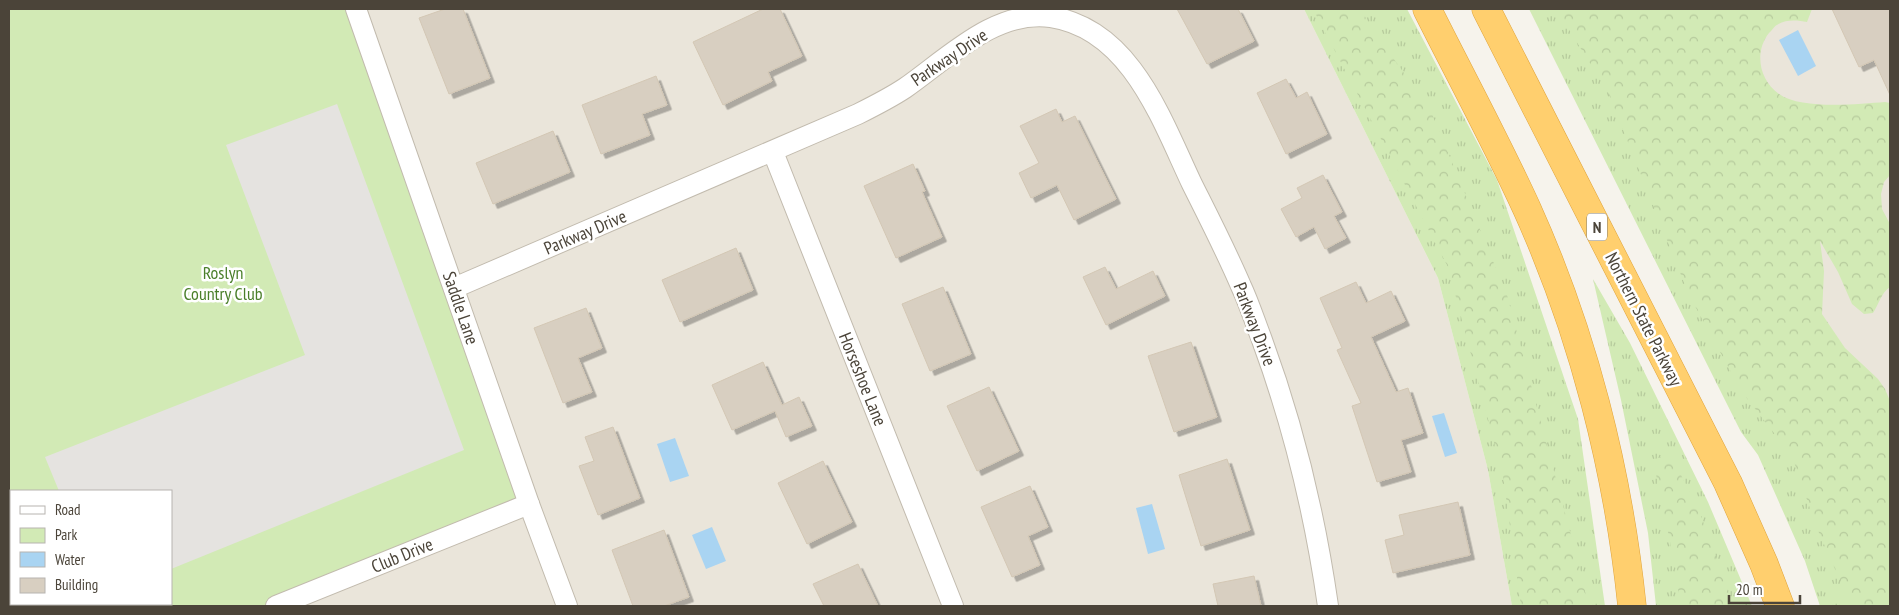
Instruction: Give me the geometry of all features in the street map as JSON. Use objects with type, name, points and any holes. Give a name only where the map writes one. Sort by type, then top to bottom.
[{"type":"highway","points":[[1427,9],[1527,209],[1564,301],[1593,395],[1606,447],[1632,606]]},
{"type":"highway","name":"Northern State Parkway","points":[[1486,9],[1728,483],[1764,564],[1780,606]]},
{"type":"street","name":"Saddle Lane","points":[[356,9],[529,504],[567,606]]},
{"type":"street","name":"Parkway Drive","points":[[454,288],[773,152],[884,101],[977,36],[1000,24],[1030,16],[1050,17],[1077,23],[1111,45],[1145,85],[1242,287],[1279,386],[1301,463],[1320,546],[1328,606]]},
{"type":"street","name":"Horseshoe Lane","points":[[773,152],[953,606]]},
{"type":"street","name":"Club Drive","points":[[276,606],[529,504]]},
{"type":"shaded area","name":"Roslyn Country Club","points":[[9,9],[1304,9],[1438,278],[1488,470],[1512,606],[9,606]]},
{"type":"shaded area","points":[[1621,9],[1890,9],[1890,416],[1632,31]]},
{"type":"shaded area","points":[[337,104],[464,450],[172,569],[172,490],[59,490],[45,457],[305,355],[226,145]]},
{"type":"green space","name":"Roslyn Country Club","points":[[9,9],[356,9],[527,507],[277,606],[9,606]]},
{"type":"green space","points":[[1304,9],[1407,9],[1497,180],[1578,419],[1605,606],[1512,606],[1488,470],[1438,278]]},
{"type":"green space","points":[[1313,9],[1361,9],[1370,26],[1430,109],[1507,295],[1584,584],[1587,606],[1521,606],[1503,476],[1448,267]]},
{"type":"green space","points":[[1529,9],[1621,9],[1890,606],[1820,606],[1805,561],[1758,455],[1741,432]]},
{"type":"green space","points":[[1556,9],[1812,9],[1807,22],[1792,20],[1780,23],[1775,26],[1764,41],[1760,57],[1761,65],[1763,74],[1772,88],[1789,99],[1815,104],[1890,103],[1890,175],[1884,182],[1881,194],[1882,209],[1890,224],[1890,287],[1882,295],[1873,313],[1864,314],[1852,304],[1838,272],[1820,241],[1824,271],[1822,314],[1845,348],[1878,379],[1890,401],[1890,606],[1853,606],[1850,603],[1816,526],[1792,456],[1742,392],[1689,295],[1608,92]]},
{"type":"green space","points":[[1593,279],[1630,343],[1708,502],[1752,606],[1656,606],[1648,533],[1621,400]]},
{"type":"green space","points":[[1666,455],[1674,461],[1700,513],[1734,606],[1680,606],[1676,570],[1653,460]]},
{"type":"water","points":[[1798,30],[1816,66],[1798,76],[1779,40]]},
{"type":"water","points":[[1444,413],[1457,453],[1445,457],[1432,416]]},
{"type":"water","points":[[675,438],[689,476],[670,482],[657,444]]},
{"type":"water","points":[[1152,504],[1165,549],[1148,554],[1136,508]]},
{"type":"water","points":[[712,527],[726,561],[706,569],[692,535]]},
{"type":"building","points":[[445,9],[463,9],[490,78],[449,94],[419,18]]},
{"type":"building","points":[[763,9],[780,9],[802,56],[768,72],[772,81],[723,105],[693,42]]},
{"type":"building","points":[[1177,9],[1238,9],[1254,41],[1207,64]]},
{"type":"building","points":[[1832,9],[1890,9],[1890,95],[1874,60],[1859,67]]},
{"type":"building","points":[[656,76],[667,105],[642,114],[650,135],[601,154],[582,105]]},
{"type":"building","points":[[1286,79],[1296,98],[1307,92],[1327,134],[1286,154],[1257,93]]},
{"type":"building","points":[[1056,109],[1062,122],[1075,116],[1116,199],[1074,220],[1057,185],[1031,198],[1019,173],[1039,163],[1020,126]]},
{"type":"building","points":[[553,131],[570,172],[493,204],[476,163]]},
{"type":"building","points":[[913,164],[925,191],[922,192],[942,237],[896,258],[864,186]]},
{"type":"building","points":[[1323,175],[1342,212],[1334,216],[1346,238],[1325,249],[1314,227],[1296,237],[1281,209],[1302,198],[1297,188]]},
{"type":"building","points":[[736,248],[753,290],[680,322],[662,280]]},
{"type":"building","points":[[1105,267],[1116,289],[1153,271],[1165,296],[1106,325],[1083,277]]},
{"type":"building","points":[[1356,282],[1366,303],[1391,291],[1405,321],[1371,337],[1396,392],[1408,388],[1423,433],[1401,440],[1411,472],[1377,482],[1352,406],[1361,403],[1337,350],[1342,348],[1320,298]]},
{"type":"building","points":[[943,287],[971,354],[930,371],[902,304]]},
{"type":"building","points":[[586,308],[602,348],[578,358],[592,392],[563,403],[534,328]]},
{"type":"building","points":[[1191,342],[1217,417],[1174,432],[1148,356]]},
{"type":"building","points":[[763,362],[782,405],[799,397],[812,426],[786,437],[775,411],[732,430],[712,385]]},
{"type":"building","points":[[989,387],[1019,451],[977,471],[947,406]]},
{"type":"building","points":[[613,427],[640,498],[598,515],[579,466],[594,461],[585,437]]},
{"type":"building","points":[[1227,459],[1250,530],[1201,546],[1179,475]]},
{"type":"building","points":[[823,461],[852,522],[807,544],[778,483]]},
{"type":"building","points":[[1030,486],[1048,527],[1028,536],[1040,565],[1012,577],[981,507]]},
{"type":"building","points":[[1458,502],[1470,555],[1393,573],[1385,540],[1404,535],[1399,515]]},
{"type":"building","points":[[664,530],[689,597],[664,606],[633,606],[612,550]]},
{"type":"building","points":[[858,564],[878,606],[824,606],[813,584]]},
{"type":"building","points":[[1254,576],[1261,606],[1218,606],[1213,584]]}]
